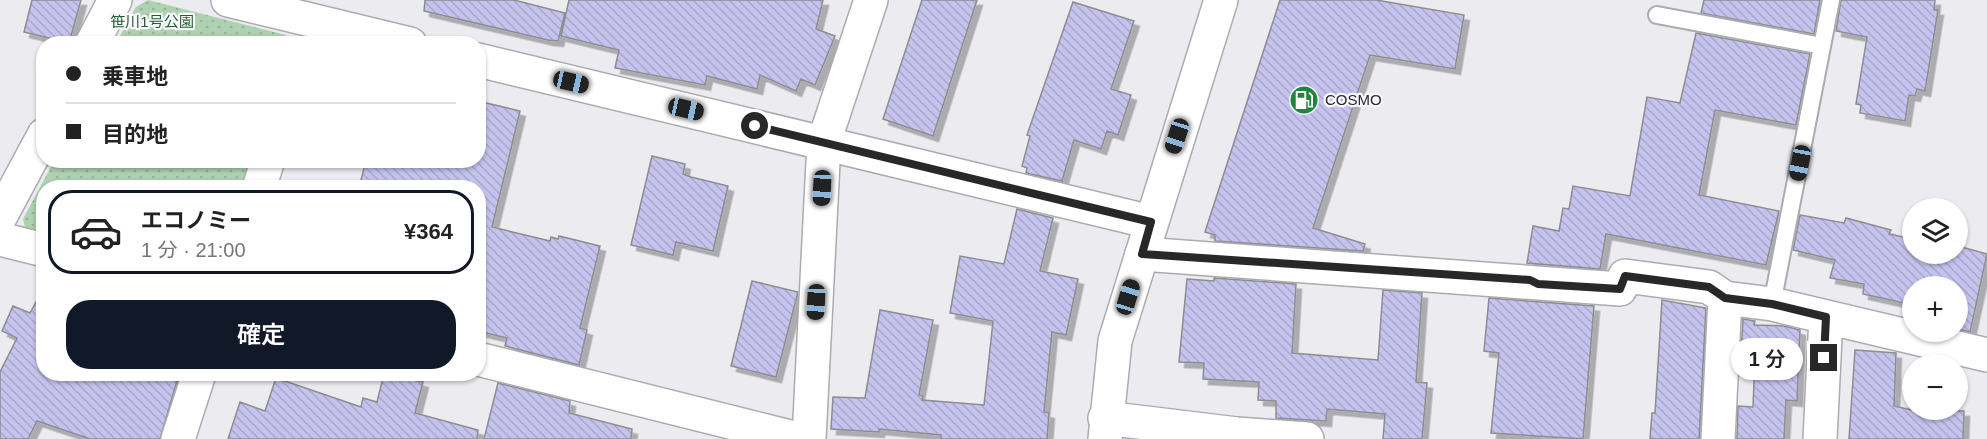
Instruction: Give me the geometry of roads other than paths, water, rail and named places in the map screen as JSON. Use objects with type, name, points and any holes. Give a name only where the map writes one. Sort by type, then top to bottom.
[{"type":"street","points":[[96,36],[116,0]]},
{"type":"street","points":[[228,0],[309,32],[343,36]]},
{"type":"street","points":[[809,439],[824,142],[871,0]]},
{"type":"street","points":[[1221,0],[1115,341],[1105,428],[1307,439]]},
{"type":"street","points":[[486,62],[1151,222]]},
{"type":"street","points":[[0,217],[36,150]]},
{"type":"street","points":[[0,239],[36,248]]},
{"type":"street","points":[[1142,254],[1620,289],[1625,276],[1709,287],[1725,298],[1772,304],[1987,355]]},
{"type":"street","points":[[1718,439],[1725,298]]},
{"type":"street","points":[[1820,439],[1826,317]]},
{"type":"street","points":[[486,361],[798,439]]},
{"type":"street","points":[[178,439],[197,381]]},
{"type":"lane","points":[[1772,304],[1831,0]]},
{"type":"lane","points":[[1657,15],[1822,46]]},
{"type":"place","name":"COSMO","points":[[1304,100]]},
{"type":"park label","name":"笹川1号公園","points":[[152,22]]}]
